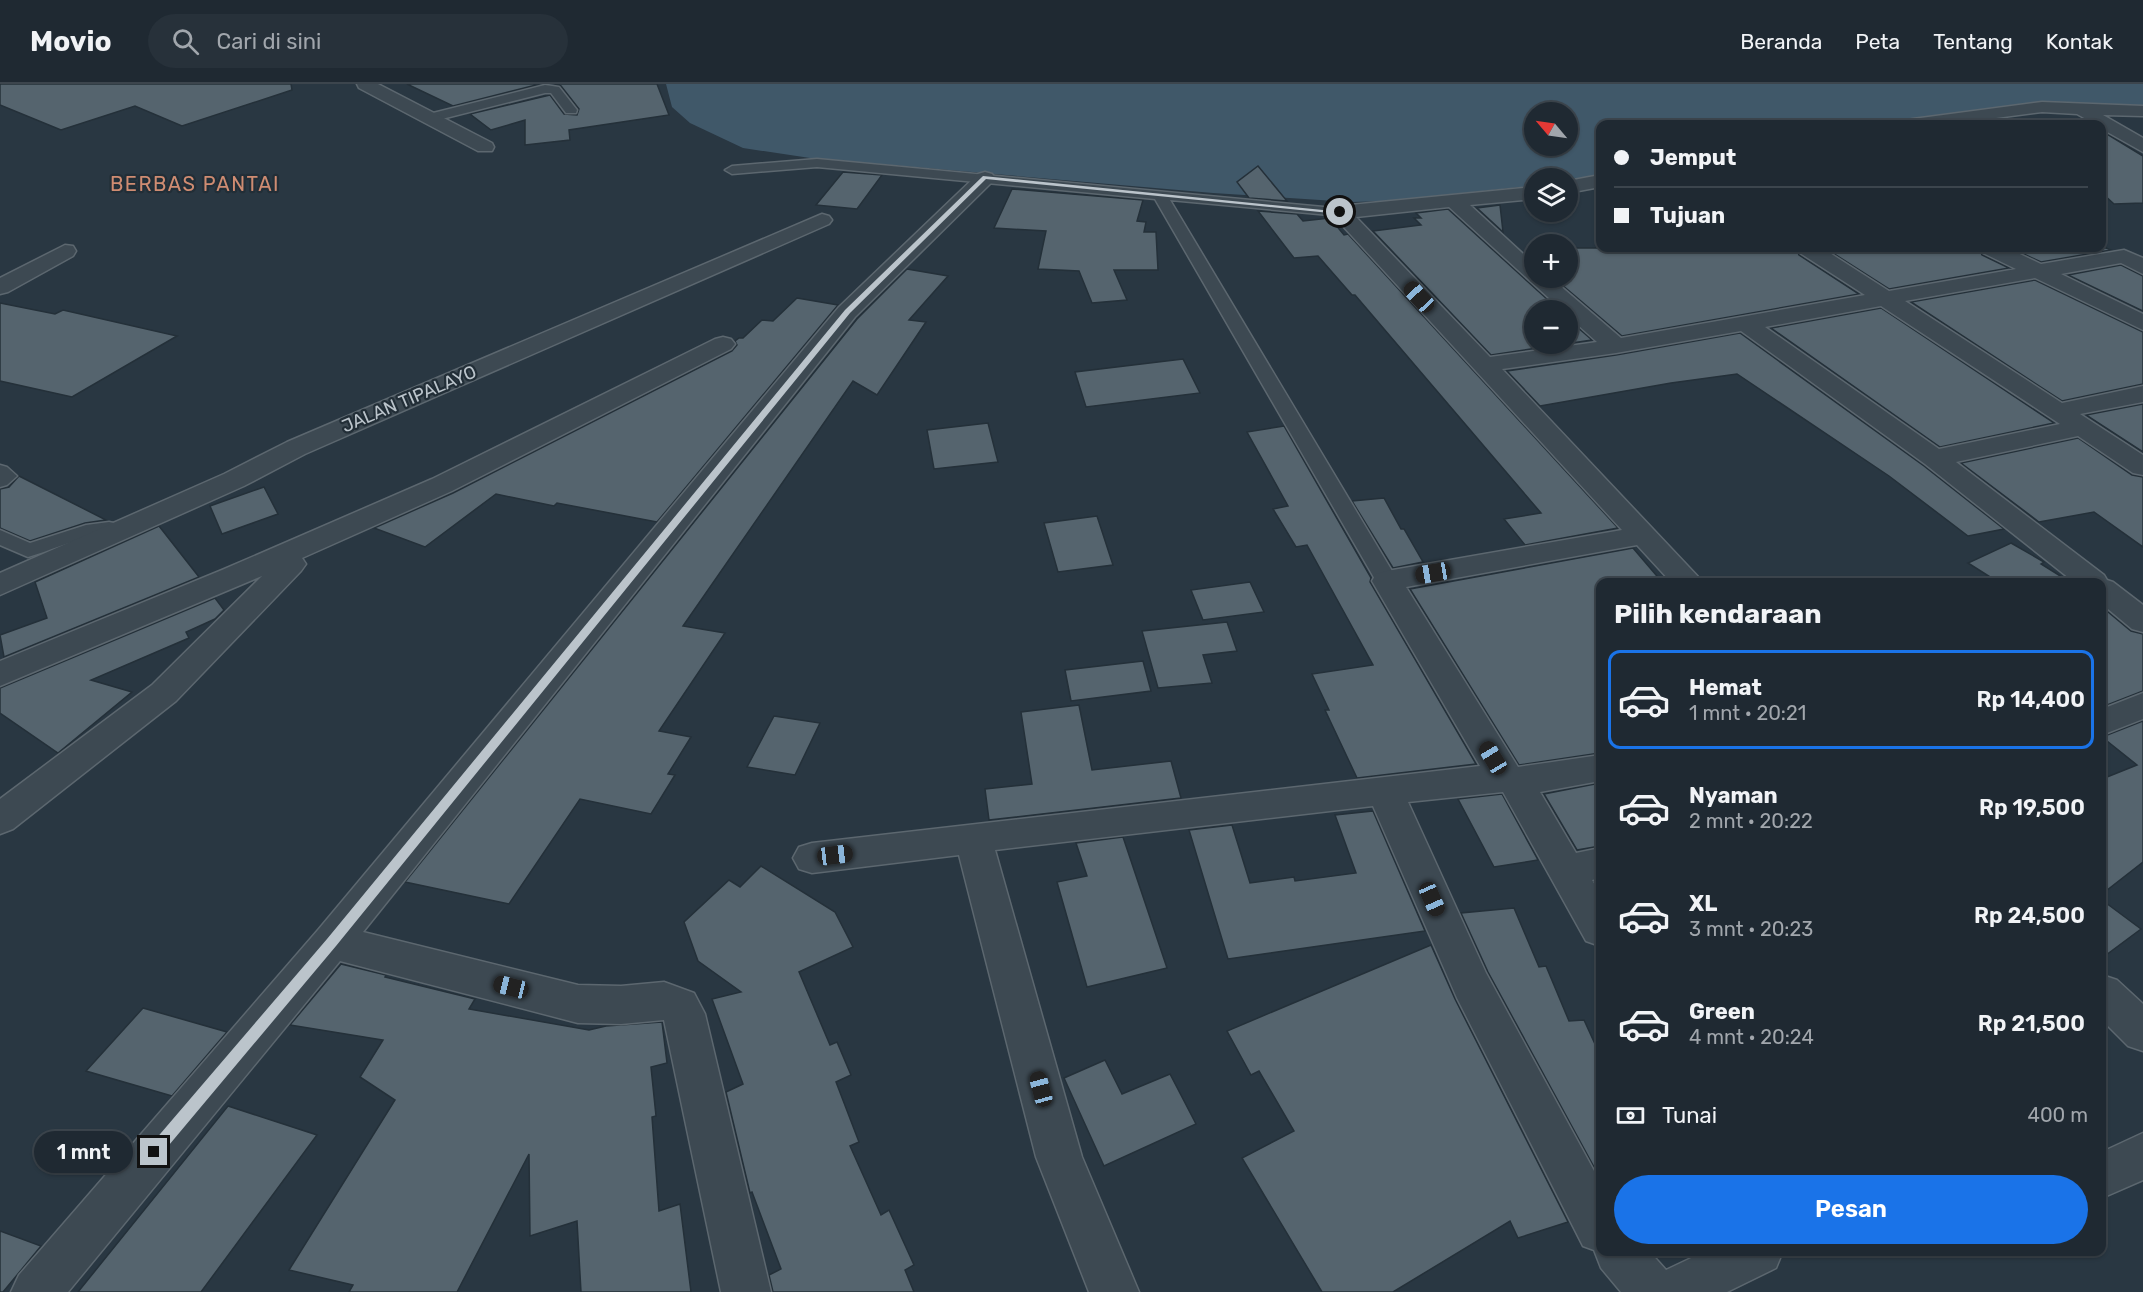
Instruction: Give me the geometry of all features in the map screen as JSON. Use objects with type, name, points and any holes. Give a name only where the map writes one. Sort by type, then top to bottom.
[{"type":"street","points":[[364,84],[485,147]]},
{"type":"street","points":[[1942,120],[2028,108],[2143,111]]},
{"type":"street","points":[[2079,108],[2099,120]]},
{"type":"street","points":[[2106,124],[2143,146]]},
{"type":"street","points":[[36,1292],[332,942],[847,312],[985,177]]},
{"type":"street","points":[[1578,185],[1596,182]]},
{"type":"street","points":[[1340,212],[1524,194]]},
{"type":"street","points":[[1455,202],[1524,265]]},
{"type":"street","points":[[1340,212],[1684,578]]},
{"type":"street","name":"JALAN TIPALAYO","points":[[0,585],[234,480],[296,448],[822,220]]},
{"type":"street","points":[[2106,242],[2133,262]]},
{"type":"street","points":[[0,287],[65,251]]},
{"type":"street","points":[[1814,252],[2143,467]]},
{"type":"street","points":[[2000,252],[2143,323]]},
{"type":"street","points":[[1482,365],[1616,346],[2041,271],[2133,262]]},
{"type":"street","points":[[1550,288],[1616,346]]},
{"type":"street","points":[[1745,323],[1934,458],[2088,578]]},
{"type":"street","points":[[0,674],[233,577],[442,485],[723,344]]},
{"type":"street","points":[[2058,411],[2143,394]]},
{"type":"street","points":[[1934,458],[2082,427]]},
{"type":"street","points":[[1596,914],[1584,867],[1510,780],[1387,581],[1644,535]]},
{"type":"street","points":[[0,819],[164,693],[291,564]]},
{"type":"street","points":[[2106,592],[2143,621]]},
{"type":"street","points":[[2106,721],[2143,705]]},
{"type":"street","points":[[812,858],[1596,769]]},
{"type":"street","points":[[1384,792],[1471,985],[1596,1221]]},
{"type":"street","points":[[973,838],[1059,1157],[1114,1292]]},
{"type":"street","points":[[332,942],[578,1004],[621,1005],[664,1001],[679,1006],[684,1014],[746,1292]]},
{"type":"street","points":[[2106,997],[2143,1032]]},
{"type":"street","points":[[2106,1173],[2143,1156]]},
{"type":"street","points":[[1622,1256],[1652,1292]]},
{"type":"street","points":[[1674,1292],[1749,1256]]},
{"type":"lane","points":[[430,118],[545,89],[555,90],[571,110]]},
{"type":"lane","points":[[732,170],[817,163],[1340,212]]},
{"type":"lane","points":[[1159,194],[1387,581]]},
{"type":"lane","points":[[0,471],[7,476],[0,481]]},
{"type":"lane","points":[[0,537],[28,550],[93,528],[106,527],[121,531]]},
{"type":"water","points":[[666,84],[2143,84],[2143,108],[2028,104],[1908,120],[1596,120],[1596,176],[1578,179],[1578,168],[1524,168],[1524,187],[1388,201],[1351,202],[1213,193],[810,158],[743,148],[690,123],[672,107]]},
{"type":"building","points":[[0,84],[291,84],[292,90],[182,126],[135,106],[61,130],[0,105]]},
{"type":"building","points":[[407,84],[540,84],[453,106]]},
{"type":"building","points":[[554,84],[657,84],[669,115],[569,130],[570,140],[525,145],[525,120],[491,130],[470,114],[550,95],[564,114],[577,115],[579,109],[561,86]]},
{"type":"building","points":[[2106,133],[2143,156],[2143,203],[2114,204],[2106,197]]},
{"type":"building","points":[[1258,166],[1287,201],[1249,198],[1237,182]]},
{"type":"building","points":[[843,172],[882,175],[857,209],[816,205]]},
{"type":"building","points":[[1012,189],[1143,200],[1137,221],[1146,222],[1144,232],[1156,232],[1158,270],[1114,270],[1127,300],[1092,303],[1079,271],[1038,269],[1046,231],[994,228]]},
{"type":"building","points":[[1500,205],[1503,232],[1477,208]]},
{"type":"building","points":[[1448,209],[1524,278],[1524,288],[1535,288],[1548,300],[1524,300],[1524,350],[1491,355],[1373,231],[1421,225],[1414,218],[1421,218],[1416,213]]},
{"type":"building","points":[[1258,211],[1297,214],[1303,221],[1330,218],[1344,235],[1348,234],[1618,528],[1525,545],[1504,519],[1541,513],[1355,295],[1352,295],[1318,256],[1294,258]]},
{"type":"building","points":[[1578,248],[1596,248],[1596,252],[1798,252],[1859,294],[1622,336],[1566,288],[1578,288]]},
{"type":"building","points":[[1831,252],[1981,252],[1982,255],[2009,268],[1889,289]]},
{"type":"building","points":[[2020,252],[2099,252],[2041,262]]},
{"type":"building","points":[[2121,265],[2143,276],[2143,311],[2068,275]]},
{"type":"building","points":[[907,269],[948,276],[909,320],[926,322],[877,395],[853,381],[683,626],[725,633],[659,731],[691,737],[668,774],[675,775],[651,814],[580,799],[509,904],[405,882],[857,319]]},
{"type":"building","points":[[2035,280],[2143,332],[2143,384],[2062,401],[1911,302]]},
{"type":"building","points":[[797,298],[838,305],[657,522],[557,503],[554,506],[496,494],[425,547],[374,528],[453,493],[732,351],[737,345],[735,341],[743,338],[762,320],[773,321]]},
{"type":"building","points":[[0,303],[55,314],[63,310],[177,336],[72,397],[0,381]]},
{"type":"building","points":[[1881,308],[2054,423],[1940,447],[1771,328]]},
{"type":"building","points":[[1578,328],[1592,340],[1578,342]]},
{"type":"building","points":[[1740,333],[1924,466],[2004,529],[1968,536],[1889,476],[1737,374],[1540,406],[1507,371]]},
{"type":"building","points":[[1183,359],[1200,393],[1086,407],[1075,372]]},
{"type":"building","points":[[2143,404],[2143,452],[2086,415]]},
{"type":"building","points":[[988,423],[998,462],[934,469],[927,430]]},
{"type":"building","points":[[1284,426],[1371,578],[1370,582],[1476,764],[1357,778],[1325,710],[1329,710],[1312,674],[1373,665],[1307,545],[1296,547],[1273,509],[1288,506],[1247,432]]},
{"type":"building","points":[[2078,438],[2132,475],[2143,477],[2143,547],[2094,512],[2039,522],[1961,463]]},
{"type":"building","points":[[19,476],[106,520],[85,523],[30,541],[0,528],[0,489],[9,487]]},
{"type":"building","points":[[264,487],[278,514],[222,534],[210,506]]},
{"type":"building","points":[[1384,498],[1423,562],[1393,568],[1352,501]]},
{"type":"building","points":[[1097,516],[1113,565],[1058,572],[1044,523]]},
{"type":"building","points":[[159,526],[199,577],[4,657],[0,635],[47,618],[35,582]]},
{"type":"building","points":[[2011,543],[2044,562],[2041,564],[2064,578],[1992,578],[1968,563]]},
{"type":"building","points":[[1633,548],[1659,578],[1596,578],[1596,754],[1519,765],[1410,589]]},
{"type":"building","points":[[1250,582],[1264,612],[1203,620],[1191,590]]},
{"type":"building","points":[[215,598],[224,610],[215,619],[186,632],[189,638],[91,680],[132,692],[58,753],[0,713],[0,688]]},
{"type":"building","points":[[2106,610],[2131,631],[2143,634],[2143,691],[2106,705]]},
{"type":"building","points":[[1227,622],[1237,651],[1203,655],[1212,683],[1158,688],[1142,631]]},
{"type":"building","points":[[1143,661],[1151,691],[1071,701],[1065,670]]},
{"type":"building","points":[[1079,705],[1092,770],[1171,761],[1181,798],[989,820],[985,789],[1032,784],[1021,712]]},
{"type":"building","points":[[774,716],[820,723],[795,775],[747,767]]},
{"type":"building","points":[[2143,721],[2143,862],[2106,891],[2106,777],[2137,765],[2106,740],[2106,735]]},
{"type":"building","points":[[1596,784],[1596,847],[1577,850],[1544,794]]},
{"type":"building","points":[[1502,794],[1538,860],[1494,867],[1458,799]]},
{"type":"building","points":[[1373,811],[1425,931],[1228,959],[1189,830],[1232,825],[1250,883],[1294,877],[1295,881],[1356,873],[1335,815]]},
{"type":"building","points":[[1123,837],[1167,968],[1087,987],[1057,882],[1087,876],[1076,843]]},
{"type":"building","points":[[761,866],[835,912],[853,947],[799,972],[830,1045],[837,1042],[851,1075],[836,1082],[859,1142],[850,1146],[881,1215],[889,1210],[914,1265],[905,1270],[914,1292],[773,1292],[769,1275],[781,1269],[752,1192],[750,1193],[726,1092],[743,1084],[712,999],[741,992],[698,961],[684,922],[729,880],[740,887]]},
{"type":"building","points":[[2106,903],[2141,929],[2106,955]]},
{"type":"building","points":[[1514,908],[1539,967],[1546,966],[1569,1021],[1584,1020],[1596,1046],[1596,1171],[1488,972],[1461,913]]},
{"type":"building","points":[[1431,945],[1455,999],[1568,1222],[1518,1238],[1510,1221],[1393,1292],[1322,1292],[1242,1158],[1294,1131],[1259,1071],[1251,1075],[1227,1031]]},
{"type":"building","points":[[341,964],[475,999],[469,1009],[589,1030],[606,1026],[662,1022],[667,1063],[651,1067],[656,1116],[652,1117],[659,1211],[680,1204],[691,1292],[581,1292],[577,1221],[530,1236],[529,1154],[457,1292],[349,1292],[353,1285],[289,1270],[395,1100],[360,1077],[383,1040],[290,1025]]},
{"type":"building","points":[[143,1008],[227,1032],[172,1096],[86,1071]]},
{"type":"building","points":[[1105,1060],[1122,1094],[1170,1074],[1196,1124],[1104,1166],[1064,1078]]},
{"type":"building","points":[[228,1106],[317,1135],[201,1292],[78,1292]]},
{"type":"building","points":[[0,1231],[41,1246],[3,1292],[0,1292]]},
{"type":"district","name":"BERBAS PANTAI","points":[[195,184]]},
{"type":"route","points":[[154,1152],[332,942],[847,312],[985,177],[1340,212]]}]
